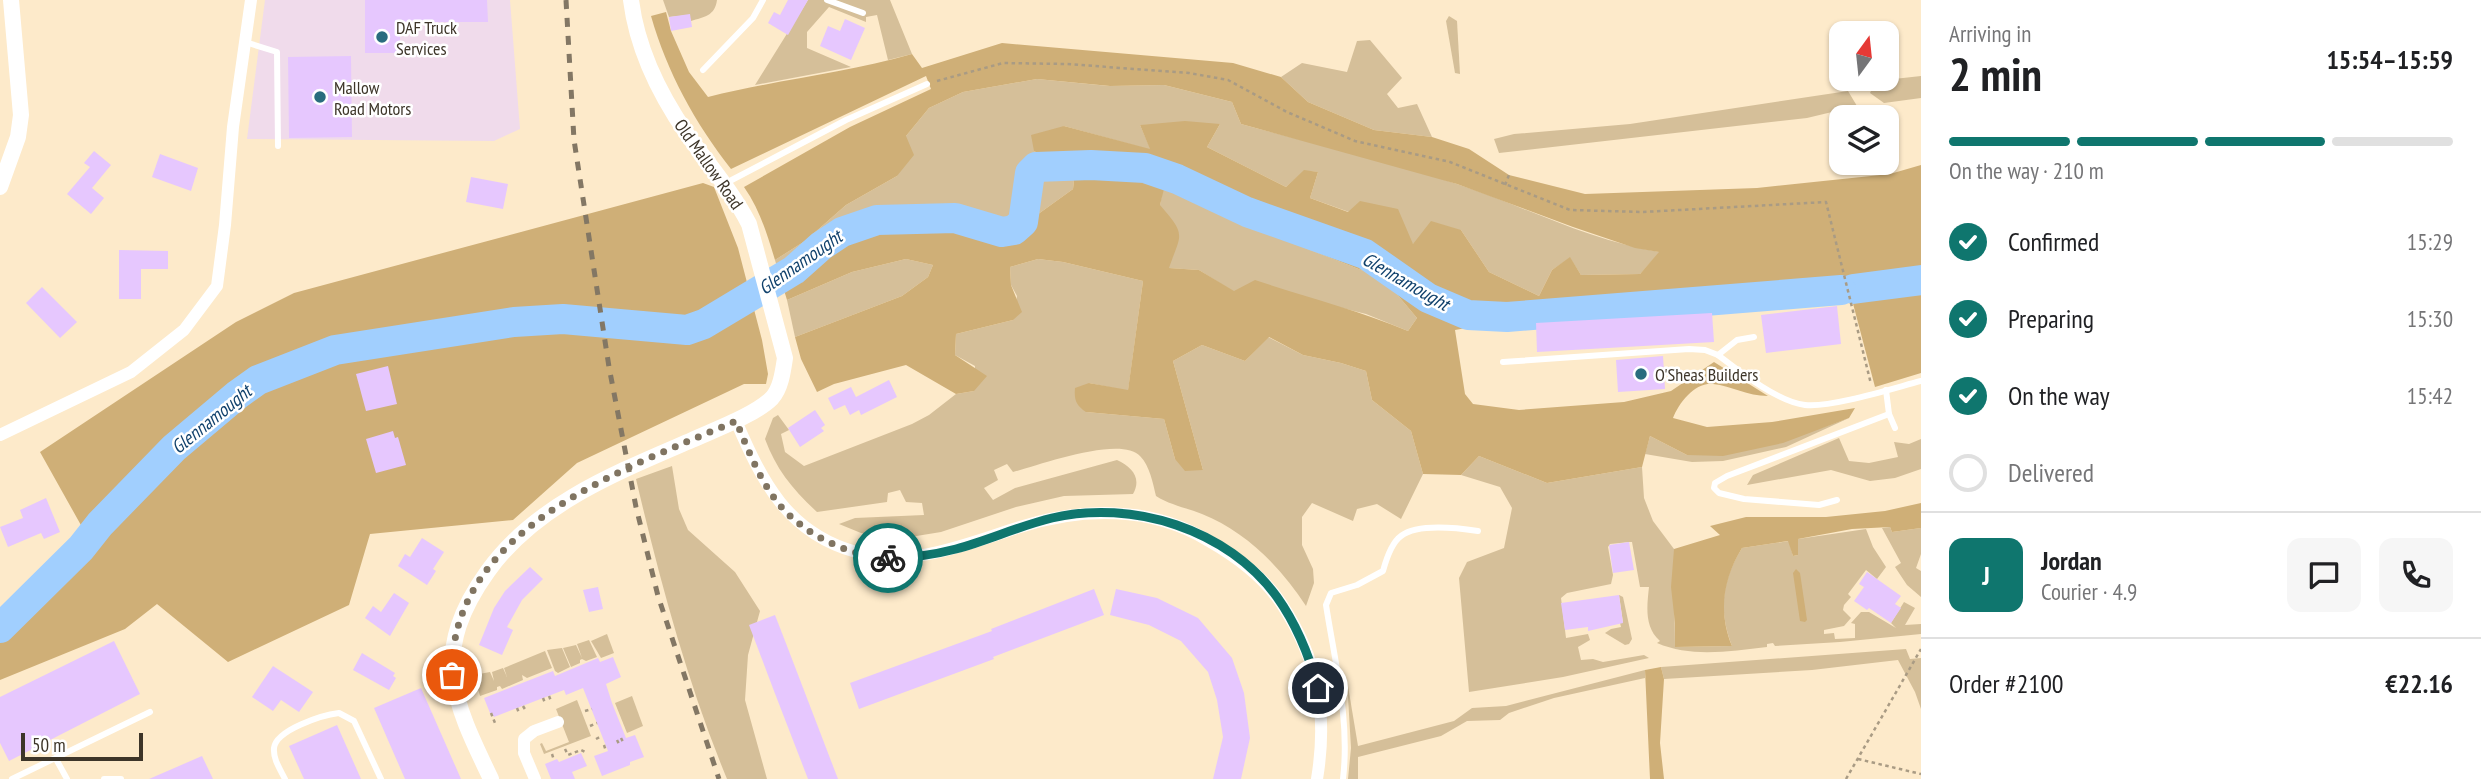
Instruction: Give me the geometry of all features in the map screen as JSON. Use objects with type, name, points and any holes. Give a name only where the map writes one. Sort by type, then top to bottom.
[{"type":"street","points":[[0,187],[18,137],[21,114],[11,0]]},
{"type":"street","points":[[0,435],[131,372],[184,330],[217,286],[233,127],[251,0]]},
{"type":"street","name":"Old Mallow Road","points":[[491,779],[461,714],[452,675],[458,626],[474,590],[514,538],[545,513],[586,489],[736,421],[772,397],[781,380],[785,358],[749,224],[668,104],[643,48],[631,0]]},
{"type":"street","points":[[736,421],[759,473],[779,503],[810,531],[828,542],[854,552],[884,558],[916,557],[956,549],[1054,517],[1083,513],[1142,515],[1196,533],[1227,551],[1251,569],[1275,594],[1307,650],[1318,688],[1322,721],[1322,749],[1317,779]]},
{"type":"street","points":[[535,779],[524,753],[524,739],[534,731],[558,722]]},
{"type":"lane","points":[[703,70],[753,18],[763,0]]},
{"type":"lane","points":[[827,0],[863,13]]},
{"type":"lane","points":[[245,42],[277,52],[278,146]]},
{"type":"lane","points":[[724,184],[786,154],[846,120],[927,84]]},
{"type":"lane","points":[[1718,355],[1737,340],[1754,337]]},
{"type":"lane","points":[[1503,362],[1705,350],[1718,355],[1740,372],[1775,392],[1806,405],[1921,381]]},
{"type":"lane","points":[[1886,390],[1889,414],[1895,428]]},
{"type":"lane","points":[[1837,500],[1819,505],[1744,499],[1719,494],[1714,488],[1715,483],[1727,476],[1889,414]]},
{"type":"lane","points":[[1343,779],[1346,750],[1343,706],[1326,605],[1331,593],[1357,585],[1383,571],[1400,536],[1420,529],[1457,528],[1478,531]]},
{"type":"lane","points":[[12,779],[150,712]]},
{"type":"lane","points":[[285,779],[275,757],[274,746],[277,739],[284,732],[339,713],[354,721],[381,779]]},
{"type":"lane","points":[[56,759],[67,779]]},
{"type":"lane","points":[[104,779],[121,779]]},
{"type":"path","points":[[927,84],[1003,63],[1067,64],[1189,73],[1228,80],[1287,111],[1355,141],[1450,162],[1570,210],[1643,212],[1826,202],[1873,393]]},
{"type":"path","points":[[1505,185],[1509,175]]},
{"type":"path","points":[[1846,779],[1921,649]]},
{"type":"path","points":[[550,695],[551,701]]},
{"type":"path","points":[[543,698],[545,703]]},
{"type":"path","points":[[523,706],[526,711]]},
{"type":"path","points":[[517,708],[519,713]]},
{"type":"path","points":[[585,712],[592,709]]},
{"type":"path","points":[[491,713],[495,723]]},
{"type":"path","points":[[590,726],[597,723]]},
{"type":"path","points":[[596,739],[602,736]]},
{"type":"path","points":[[619,739],[622,745]]},
{"type":"path","points":[[604,745],[606,751]]},
{"type":"path","points":[[565,748],[568,755],[581,750],[585,752]]},
{"type":"path","points":[[552,754],[554,760]]},
{"type":"path","points":[[1858,758],[1921,774]]},
{"type":"shaded area","points":[[265,0],[510,0],[520,129],[494,141],[247,139]]},
{"type":"shaded area","points":[[663,0],[717,0],[711,13],[691,21],[689,15],[669,17]]},
{"type":"shaded area","points":[[808,0],[890,0],[912,54],[888,60],[877,15],[866,17],[866,22],[829,7],[807,32],[807,48],[851,67],[755,85]]},
{"type":"shaded area","points":[[666,12],[671,31],[689,72],[708,97],[912,54],[922,68],[1002,43],[1233,63],[1281,77],[1308,102],[1374,130],[1432,137],[1469,149],[1509,175],[1585,194],[1757,188],[1899,175],[1899,171],[1921,165],[1921,373],[1875,387],[1851,296],[1494,323],[1455,330],[1465,394],[1473,404],[1519,410],[1624,402],[1671,391],[1714,362],[1768,396],[1706,384],[1688,395],[1673,418],[1707,427],[1772,422],[1855,408],[1849,418],[1783,443],[1723,456],[1687,455],[1650,436],[1642,467],[1547,483],[1479,456],[1461,475],[1423,474],[1411,431],[1372,400],[1366,371],[1303,355],[1269,337],[1245,361],[1202,345],[1173,361],[1203,470],[1185,471],[1175,459],[1164,419],[1086,412],[1075,399],[1075,388],[1089,383],[1128,390],[1143,281],[1063,262],[1038,259],[1010,267],[1011,285],[1022,312],[1013,320],[956,334],[955,355],[987,376],[974,391],[956,394],[906,365],[834,384],[817,392],[801,359],[795,337],[902,296],[928,277],[933,265],[906,259],[852,272],[787,300],[779,274],[830,241],[893,221],[936,213],[974,219],[1009,235],[1073,189],[1075,172],[1034,151],[1031,135],[1064,126],[1150,149],[1140,125],[1185,121],[1220,124],[1207,147],[1286,187],[1304,170],[1318,172],[1310,198],[1348,212],[1360,201],[1398,209],[1413,244],[1431,221],[1461,230],[1489,272],[1539,296],[1552,270],[1570,257],[1581,275],[1640,274],[1659,252],[1635,248],[1457,184],[1241,124],[1232,102],[1164,85],[1110,86],[1037,79],[963,92],[929,108],[906,136],[914,155],[897,176],[846,205],[805,241],[775,260],[759,213],[744,187],[850,127],[931,89],[926,76],[731,169],[684,96],[651,16]],"holes":[[[1165,185],[1295,244],[1384,279],[1417,318],[1408,331],[1255,280],[1234,291],[1199,270],[1169,268],[1179,235],[1178,229],[1160,205]]]},
{"type":"shaded area","points":[[1449,16],[1457,21],[1460,74],[1455,73],[1446,21]]},
{"type":"shaded area","points":[[1370,40],[1402,78],[1387,94],[1398,108],[1417,104],[1432,137],[1374,130],[1308,102],[1281,77],[1302,63],[1347,72],[1357,41]]},
{"type":"shaded area","points":[[1921,76],[1921,98],[1884,103],[1870,93],[1899,91],[1899,78]]},
{"type":"shaded area","points":[[1037,79],[1109,86],[1164,85],[1232,102],[1241,124],[1431,175],[1608,240],[1660,252],[1640,274],[1581,275],[1570,258],[1552,270],[1539,296],[1489,272],[1461,230],[1413,244],[1349,212],[1310,198],[1318,172],[1304,171],[1286,187],[1207,147],[1220,124],[1140,125],[1151,150],[1064,126],[1034,151],[1075,172],[1073,189],[1009,235],[974,219],[830,241],[779,274],[775,260],[805,241],[846,205],[897,176],[906,136],[929,108],[963,92]]},
{"type":"shaded area","points":[[1848,91],[1856,105],[1829,105],[1829,113],[1807,118],[1499,153],[1494,139],[1514,134],[1630,124]]},
{"type":"shaded area","points":[[703,183],[714,187],[738,248],[762,340],[768,374],[766,384],[744,384],[577,463],[513,520],[370,534],[349,605],[228,662],[157,604],[125,629],[0,680],[0,631],[40,592],[82,527],[40,452],[236,322],[294,293]]},
{"type":"shaded area","points":[[1164,184],[1295,244],[1384,279],[1417,318],[1408,331],[1366,314],[1326,304],[1234,292],[1199,270],[1168,268],[1160,205]]},
{"type":"shaded area","points":[[906,259],[933,265],[928,277],[902,296],[795,337],[787,300],[852,272]]},
{"type":"shaded area","points":[[1038,259],[1063,262],[1143,281],[1128,391],[1089,383],[1086,412],[1164,419],[1175,459],[1203,470],[1173,361],[1202,345],[1245,361],[1268,337],[1303,355],[1366,371],[1372,400],[1411,431],[1423,474],[1401,519],[1377,504],[1357,509],[1353,521],[1312,503],[1302,517],[1302,545],[1313,569],[1314,583],[1306,606],[1273,564],[1247,540],[1218,521],[1156,496],[1146,465],[1140,456],[1130,450],[1098,450],[1013,472],[1007,464],[994,470],[998,480],[984,488],[993,500],[1015,488],[1117,460],[1127,466],[1136,478],[1133,494],[1064,496],[1016,507],[941,532],[898,539],[861,533],[839,524],[855,518],[924,515],[922,503],[906,502],[900,490],[888,493],[887,502],[817,512],[786,478],[769,450],[765,439],[773,418],[778,415],[789,430],[781,434],[785,452],[804,466],[912,424],[929,415],[956,394],[974,391],[975,366],[955,355],[956,334],[1013,320],[1017,296],[1011,285],[1010,267]]},
{"type":"shaded area","points":[[1849,418],[1786,447],[1723,461],[1692,462],[1645,454],[1650,436],[1687,455],[1821,428]]},
{"type":"shaded area","points":[[1839,438],[1849,461],[1869,463],[1898,457],[1894,442],[1909,444],[1921,439],[1921,469],[1895,478],[1870,481],[1831,470],[1747,485],[1753,475]]},
{"type":"shaded area","points":[[1479,456],[1547,483],[1642,467],[1644,498],[1653,521],[1674,549],[1675,647],[1732,646],[1725,620],[1724,596],[1730,572],[1742,548],[1789,541],[1793,556],[1798,555],[1798,539],[1866,529],[1873,547],[1886,567],[1877,579],[1866,570],[1848,594],[1851,597],[1844,605],[1843,610],[1851,618],[1844,626],[1824,630],[1824,634],[1834,633],[1835,639],[1855,638],[1855,624],[1851,623],[1861,612],[1869,612],[1896,628],[1891,623],[1904,602],[1915,608],[1905,625],[1921,624],[1921,634],[1775,646],[1773,643],[1767,644],[1767,647],[1725,651],[1697,652],[1670,648],[1657,643],[1660,641],[1651,629],[1648,616],[1649,587],[1640,587],[1632,542],[1610,544],[1608,547],[1613,575],[1611,584],[1567,593],[1561,598],[1566,638],[1588,634],[1590,640],[1578,647],[1581,660],[1603,662],[1644,655],[1649,658],[1563,677],[1469,692],[1459,578],[1467,562],[1504,548],[1512,508],[1500,487],[1461,475]]},
{"type":"shaded area","points":[[672,466],[679,509],[688,530],[735,572],[760,611],[748,655],[745,700],[767,779],[727,779],[699,706],[676,631],[636,479]]},
{"type":"shaded area","points":[[1921,503],[1921,528],[1892,532],[1890,527],[1852,529],[1798,539],[1798,555],[1793,556],[1788,541],[1742,548],[1730,572],[1725,596],[1725,621],[1732,646],[1675,647],[1671,587],[1674,549],[1720,535],[1710,526],[1746,517],[1826,517],[1885,511]]},
{"type":"shaded area","points":[[1890,527],[1892,532],[1921,528],[1921,554],[1916,568],[1921,571],[1921,597],[1907,585],[1895,567],[1901,563],[1882,528]]},
{"type":"shaded area","points":[[1796,569],[1800,573],[1807,620],[1805,622],[1800,621],[1793,573]]},
{"type":"shaded area","points":[[1619,595],[1623,597],[1632,639],[1625,645],[1605,633],[1621,627],[1620,623],[1623,622]]},
{"type":"shaded area","points":[[607,634],[614,653],[601,658],[591,641]]},
{"type":"shaded area","points":[[589,640],[597,657],[586,661],[582,659],[571,667],[563,648],[576,645],[582,658],[577,644]]},
{"type":"shaded area","points":[[562,648],[570,667],[558,673],[547,650]]},
{"type":"shaded area","points":[[1906,649],[1910,659],[1921,658],[1921,709],[1898,660],[1812,670],[1664,679],[1661,667]]},
{"type":"shaded area","points":[[545,651],[552,668],[527,678],[522,675],[523,680],[502,689],[497,687],[497,690],[480,696],[474,675],[490,672],[494,681],[492,672],[503,668],[507,677],[504,668]]},
{"type":"shaded area","points":[[1661,667],[1664,679],[1660,743],[1664,779],[1650,779],[1645,670]]},
{"type":"shaded area","points":[[1645,670],[1645,678],[1554,698],[1509,713],[1500,720],[1467,721],[1441,736],[1358,757],[1358,779],[1348,779],[1351,748],[1347,680],[1358,746],[1454,721],[1472,708],[1506,706]]},
{"type":"shaded area","points":[[632,696],[643,726],[627,733],[615,703]]},
{"type":"shaded area","points":[[577,700],[591,736],[544,754],[540,744],[542,743],[546,751],[569,742],[556,709]]},
{"type":"building","name":"DAF Truck Services","points":[[365,0],[487,0],[488,22],[400,22],[400,53],[365,53]]},
{"type":"building","points":[[788,0],[808,0],[788,35],[768,23],[774,12],[780,15]]},
{"type":"building","points":[[690,14],[692,27],[671,31],[669,17]]},
{"type":"building","points":[[845,19],[865,28],[851,60],[820,46],[828,26],[840,31]]},
{"type":"building","name":"Mallow Road Motors","points":[[351,56],[352,137],[289,138],[288,57]]},
{"type":"building","points":[[94,151],[111,165],[92,188],[104,198],[91,214],[67,194],[90,167],[84,163]]},
{"type":"building","points":[[160,154],[198,168],[191,191],[152,177]]},
{"type":"building","points":[[471,177],[508,184],[503,209],[466,202]]},
{"type":"building","points":[[119,250],[168,251],[168,269],[141,269],[141,299],[119,299]]},
{"type":"building","points":[[42,287],[77,322],[60,338],[26,303]]},
{"type":"building","points":[[1837,306],[1841,344],[1766,353],[1761,315]]},
{"type":"building","points":[[1712,313],[1714,342],[1537,352],[1536,323]]},
{"type":"building","name":"O'Sheas Builders","points":[[1663,356],[1665,389],[1618,392],[1616,360]]},
{"type":"building","points":[[388,366],[397,404],[366,411],[356,374]]},
{"type":"building","points":[[889,380],[897,397],[861,415],[859,410],[850,415],[845,405],[834,410],[828,398],[851,387],[856,397]]},
{"type":"building","points":[[815,410],[825,425],[821,428],[824,431],[800,447],[788,428]]},
{"type":"building","points":[[393,431],[395,438],[398,437],[406,465],[376,473],[366,439]]},
{"type":"building","points":[[46,498],[60,532],[44,539],[41,533],[8,547],[0,527],[23,518],[20,510]]},
{"type":"building","points":[[422,538],[444,552],[427,585],[398,566],[405,554],[410,557]]},
{"type":"building","points":[[1629,542],[1634,570],[1613,573],[1609,545]]},
{"type":"building","points":[[530,567],[543,579],[522,600],[507,627],[513,630],[502,655],[479,645],[494,608],[505,591]]},
{"type":"building","points":[[1867,572],[1901,596],[1895,604],[1901,608],[1891,623],[1854,601],[1864,587],[1859,584]]},
{"type":"building","points":[[598,587],[603,609],[589,612],[583,590]]},
{"type":"building","points":[[1094,589],[1104,615],[859,709],[850,683],[992,631],[991,629]]},
{"type":"building","points":[[1116,589],[1157,598],[1198,618],[1232,658],[1244,693],[1250,738],[1241,779],[1213,779],[1223,737],[1217,700],[1208,672],[1181,641],[1149,625],[1110,615]]},
{"type":"building","points":[[394,593],[409,603],[390,636],[365,618],[373,606],[381,612]]},
{"type":"building","points":[[1619,595],[1623,623],[1588,631],[1588,627],[1565,630],[1561,603]]},
{"type":"building","points":[[775,615],[838,779],[808,779],[774,691],[749,625]]},
{"type":"building","points":[[114,641],[140,694],[9,761],[0,743],[0,697]]},
{"type":"building","points":[[362,653],[395,673],[393,676],[396,678],[389,690],[353,670]]},
{"type":"building","points":[[613,657],[621,677],[606,684],[626,738],[635,735],[644,757],[602,776],[594,756],[608,751],[583,688],[566,695],[564,690],[494,717],[484,698],[553,671],[555,676],[598,658],[600,662]]},
{"type":"building","points":[[273,666],[313,692],[299,712],[281,700],[273,711],[252,697]]},
{"type":"building","points":[[421,688],[461,779],[405,779],[374,708]]},
{"type":"building","points":[[337,725],[361,779],[304,779],[289,746]]},
{"type":"building","points":[[581,753],[587,766],[572,772],[575,779],[551,779],[545,764],[557,759],[559,762]]},
{"type":"building","points":[[202,756],[213,779],[149,779]]},
{"type":"waterway","name":"Glennamought","points":[[0,628],[81,548],[100,524],[174,448],[258,380],[335,350],[514,322],[563,319],[687,330],[704,324],[794,270],[842,232],[877,220],[955,218],[1002,232],[1014,230],[1023,222],[1030,173],[1036,167],[1091,165],[1145,168],[1177,179],[1247,212],[1365,254],[1428,298],[1468,315],[1507,317],[1841,290]]},
{"type":"waterway","name":"Glennamought","points":[[1853,289],[1921,280]]},
{"type":"railway","points":[[566,0],[574,140],[609,367],[636,507],[658,596],[719,779]]},
{"type":"way so far","points":[[452,675],[458,626],[465,608],[474,590],[514,538],[545,513],[586,489],[736,421],[759,473],[779,503],[792,516],[828,542],[854,552],[888,558]]},
{"type":"place","name":"DAF Truck Services","points":[[382,37]]},
{"type":"place","name":"Mallow Road Motors","points":[[320,97]]},
{"type":"place","name":"O'Sheas Builders","points":[[1641,374]]},
{"type":"route","points":[[888,558],[916,557],[956,549],[1054,517],[1083,513],[1142,515],[1167,522],[1196,533],[1227,551],[1251,569],[1275,594],[1307,650],[1318,688]]}]
